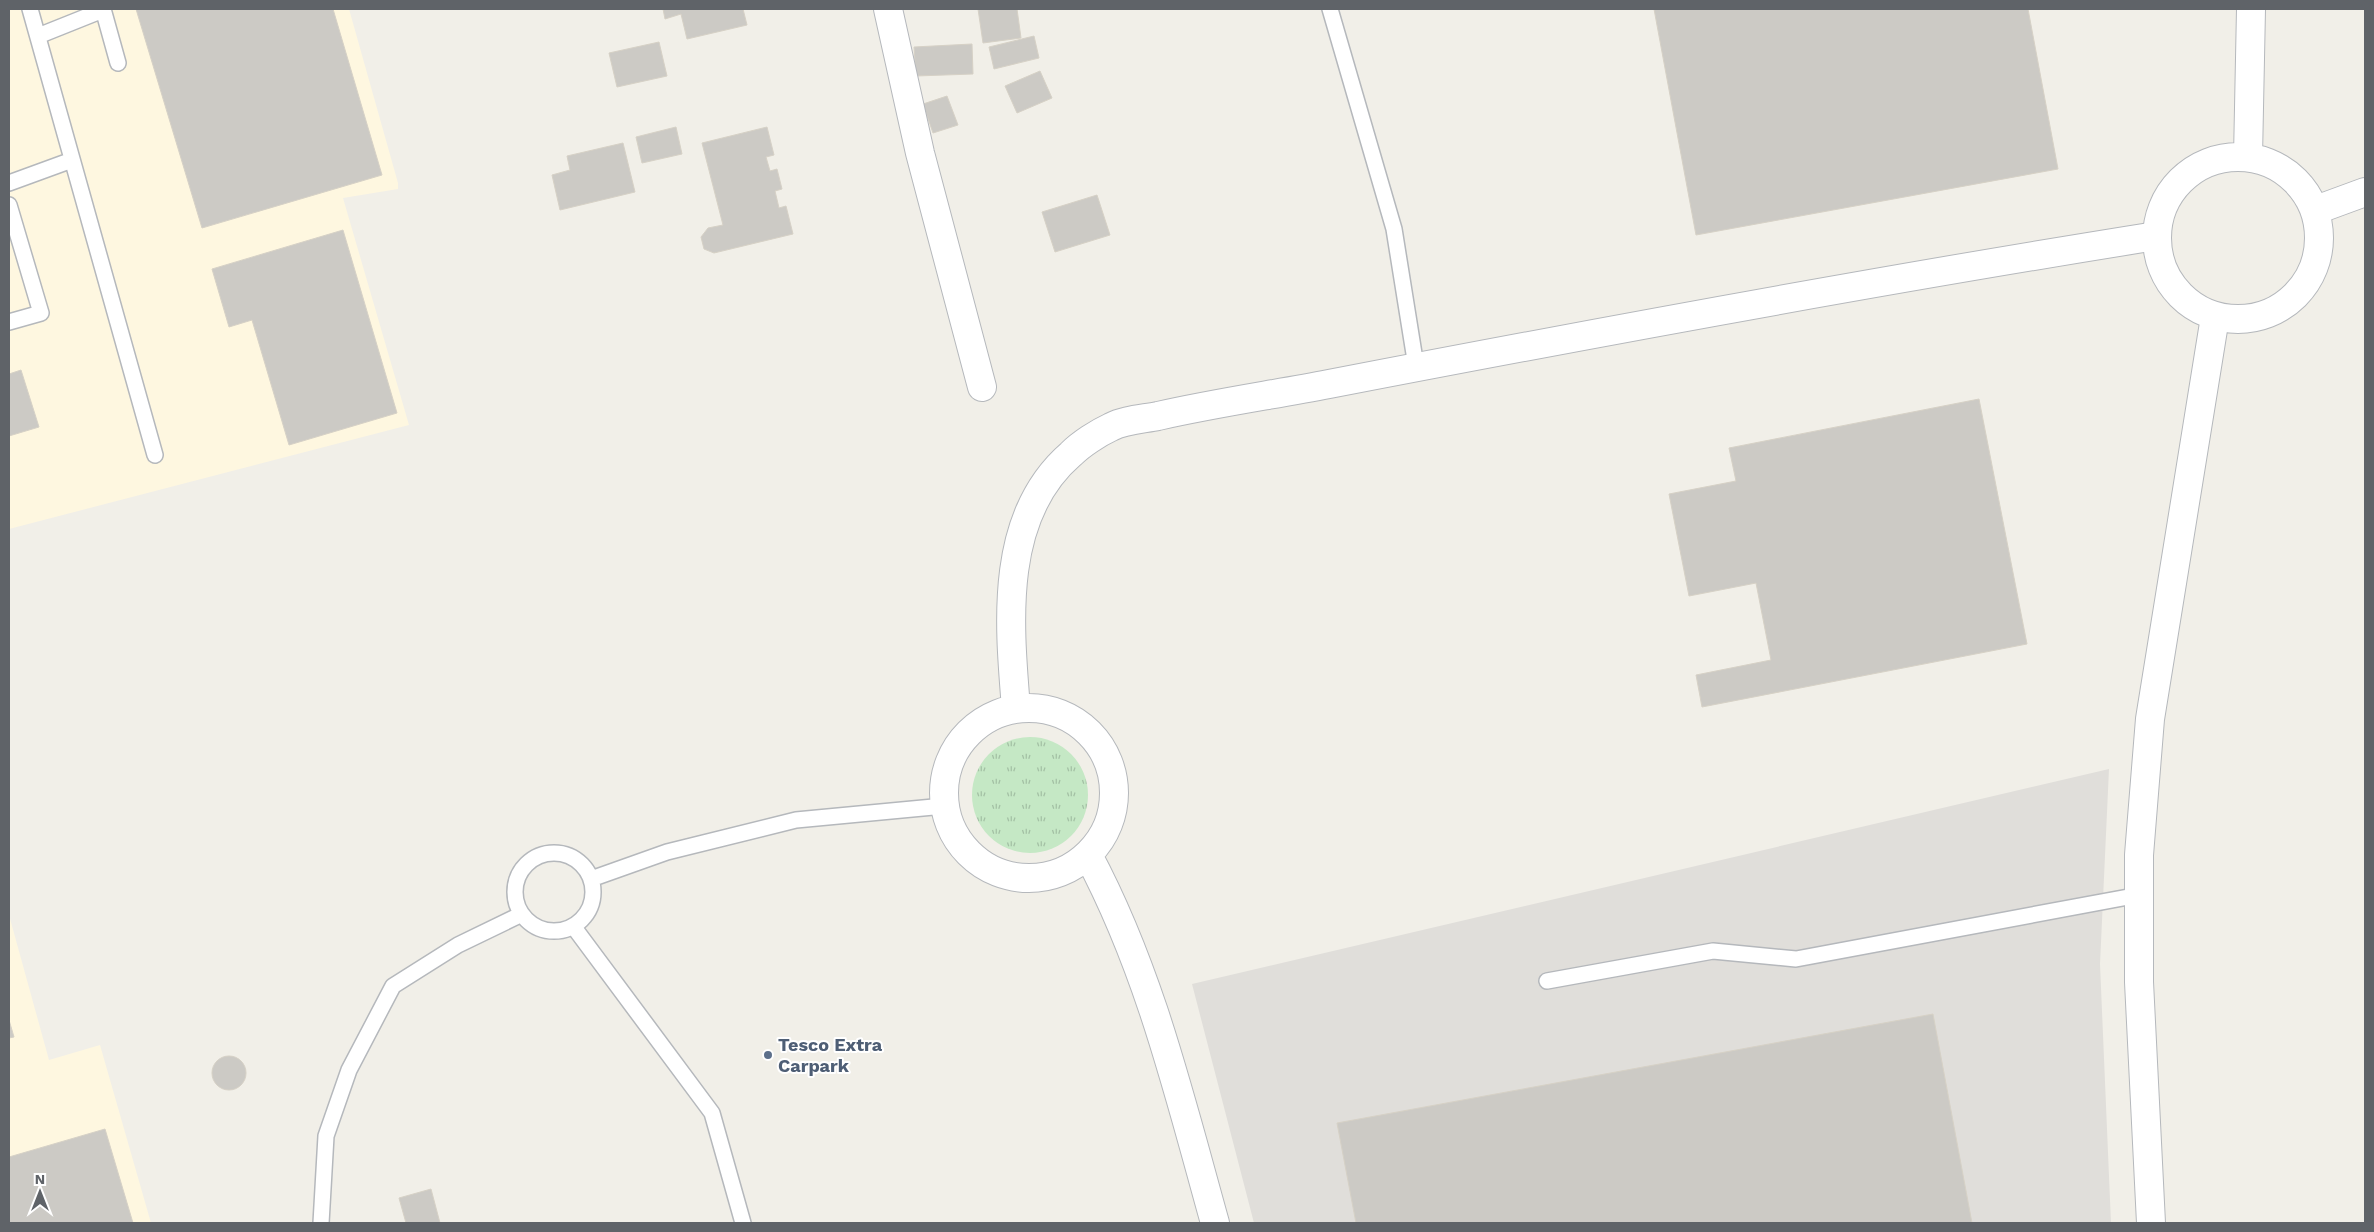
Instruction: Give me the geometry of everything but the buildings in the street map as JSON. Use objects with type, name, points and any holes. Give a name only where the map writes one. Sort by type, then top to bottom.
[{"type":"street","points":[[888,9],[920,153],[982,387]]},
{"type":"street","points":[[2248,157],[2251,9]]},
{"type":"street","points":[[2248,157],[2281,168],[2299,182],[2316,210],[2321,240],[2312,276],[2290,302],[2254,319],[2215,317],[2192,306],[2174,290],[2162,270],[2156,236],[2163,204],[2189,172],[2215,159],[2248,157]]},
{"type":"street","points":[[2316,210],[2365,192]]},
{"type":"street","points":[[1016,708],[1012,652],[1013,584],[1019,538],[1041,485],[1071,454],[1112,426],[1186,409],[1416,366],[1983,264],[2156,236]]},
{"type":"street","points":[[2151,1223],[2139,982],[2139,855],[2150,718],[2215,317]]},
{"type":"street","points":[[1016,708],[1061,713],[1093,735],[1110,764],[1114,808],[1105,833],[1088,855],[1062,872],[1025,878],[994,870],[969,854],[951,829],[944,806],[945,776],[955,749],[980,722],[1016,708]]},
{"type":"street","points":[[1088,855],[1120,919],[1160,1028],[1214,1223]]},
{"type":"lane","points":[[30,9],[155,455]]},
{"type":"lane","points":[[38,36],[103,9],[118,63]]},
{"type":"lane","points":[[1330,9],[1394,229],[1416,366]]},
{"type":"lane","points":[[9,183],[72,160]]},
{"type":"lane","points":[[9,205],[41,313],[9,322]]},
{"type":"lane","points":[[591,879],[667,852],[796,820],[944,806]]},
{"type":"lane","points":[[547,853],[560,853],[570,856],[581,864],[591,879],[594,892],[591,906],[584,917],[573,926],[560,931],[542,929],[530,923],[522,914],[518,909],[515,896],[516,881],[522,869],[534,858],[547,853]]},
{"type":"lane","points":[[1547,981],[1713,951],[1796,958],[2139,895]]},
{"type":"lane","points":[[322,1223],[326,1136],[349,1070],[393,986],[458,944],[522,914]]},
{"type":"lane","points":[[573,926],[712,1113],[743,1223]]},
{"type":"shaded area","points":[[9,9],[349,9],[398,183],[398,189],[343,198],[409,425],[9,529]]},
{"type":"shaded area","points":[[2109,769],[2100,964],[2111,1223],[1254,1223],[1192,984]]},
{"type":"shaded area","points":[[9,915],[49,1060],[100,1045],[151,1223],[9,1223]]},
{"type":"green space","points":[[1030,737],[1052,742],[1071,754],[1083,773],[1088,795],[1083,817],[1071,836],[1052,848],[1030,853],[1008,848],[989,836],[977,817],[972,795],[977,773],[989,754],[1008,742]]},
{"type":"place","name":"Tesco Extra Carpark","points":[[768,1055]]}]
